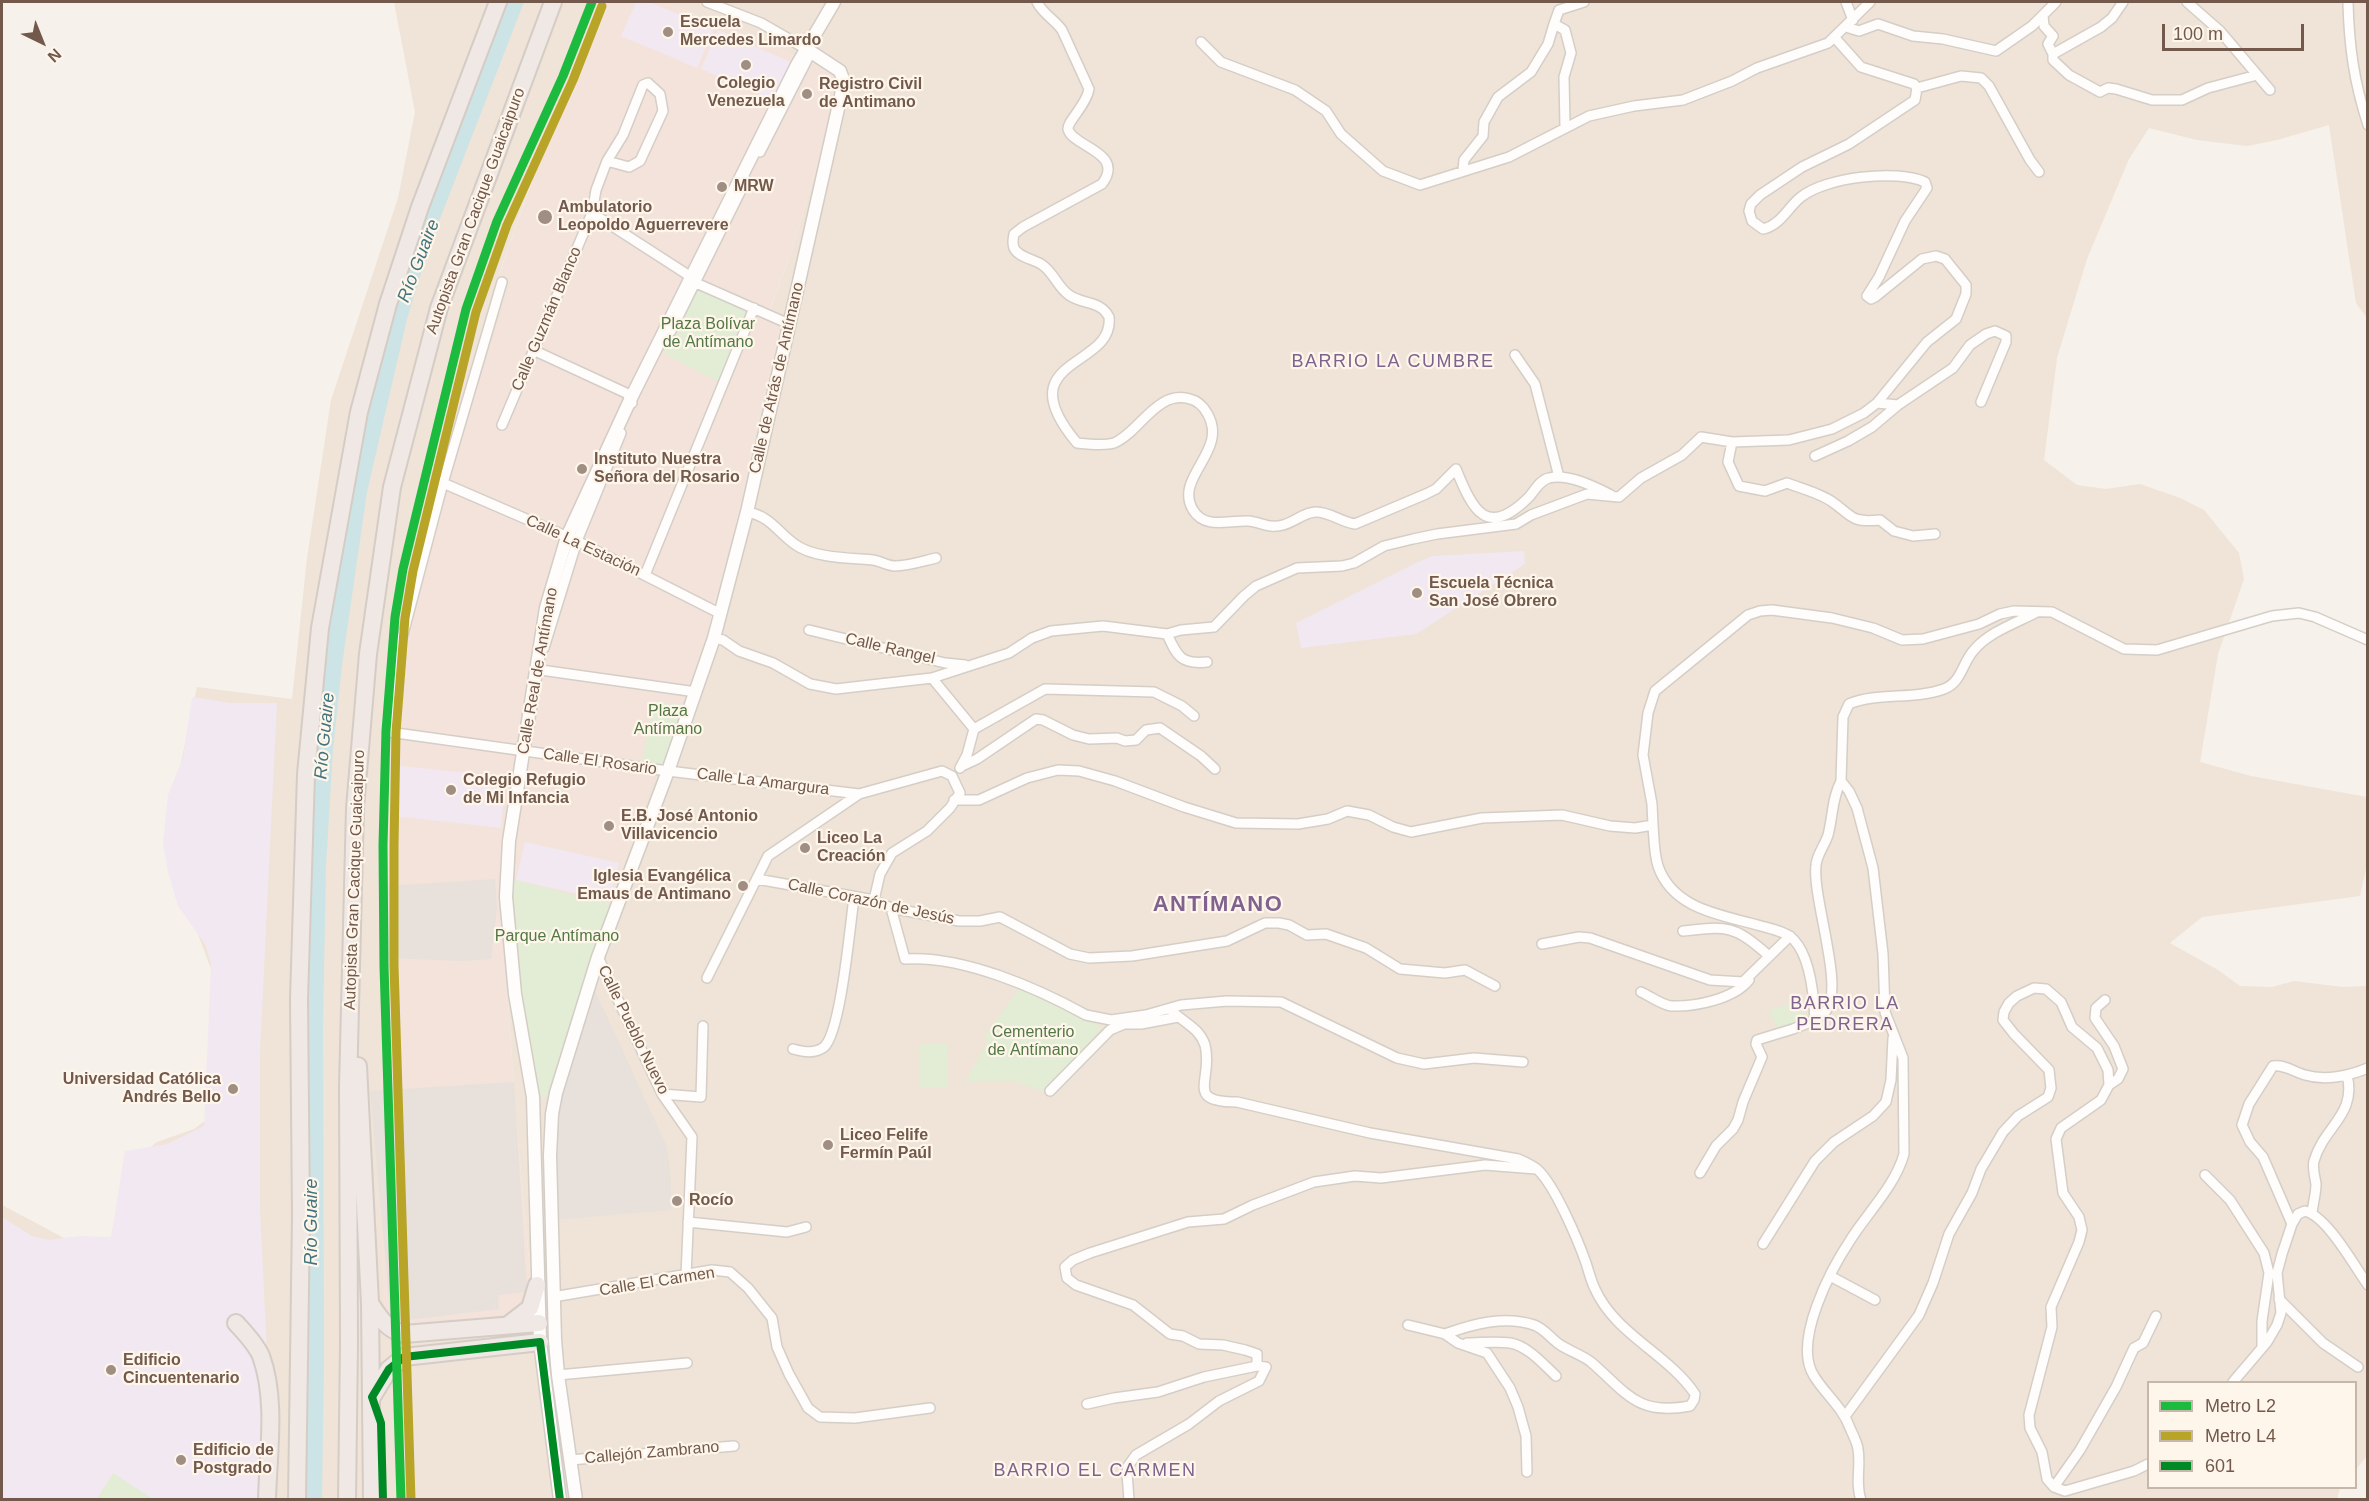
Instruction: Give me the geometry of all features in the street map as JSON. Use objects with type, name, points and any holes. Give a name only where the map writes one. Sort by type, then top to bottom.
[{"type":"highway","points":[[294,1500],[298,1482],[301,1217],[299,999],[306,774],[320,628],[359,412],[388,304],[420,207],[498,2]]},
{"type":"highway","name":"Autopista Gran Cacique Guaicaipuro","points":[[346,1500],[349,1344],[348,1088],[355,808],[368,654],[392,487],[439,308],[553,2]]},
{"type":"highway","points":[[352,967],[370,1303],[372,1500]]},
{"type":"highway","points":[[507,1326],[530,1308],[537,1285]]},
{"type":"highway","points":[[370,1303],[387,1326],[404,1334],[546,1323]]},
{"type":"highway","points":[[236,1323],[261,1355],[266,1381],[269,1408],[267,1500]]},
{"type":"highway","points":[[372,1397],[389,1369],[404,1357],[547,1341]]},
{"type":"street","points":[[707,2],[761,23],[810,51]]},
{"type":"street","name":"Calle Real de Antímano","points":[[546,1323],[537,1285],[533,1097],[515,994],[506,897],[509,841],[527,752],[546,608],[572,539],[632,402],[694,280],[797,65],[810,51],[834,2]]},
{"type":"street","points":[[1037,2],[1062,30],[1089,89],[1088,98],[1069,122],[1068,129],[1072,135],[1101,155],[1108,169],[1107,178],[1102,184],[1023,227],[1014,234],[1012,241],[1014,249],[1043,265],[1066,293],[1101,307],[1109,317],[1105,336],[1089,354],[1060,373],[1055,382],[1053,390],[1055,405],[1064,427],[1077,443],[1114,443],[1153,410],[1180,397],[1192,399],[1202,405],[1213,429],[1211,446],[1191,481],[1188,495],[1190,505],[1196,515],[1208,522],[1245,521],[1272,527],[1296,521],[1308,512],[1319,512],[1344,523],[1355,524],[1436,489],[1456,469],[1478,513],[1491,518],[1504,517],[1544,480],[1559,477],[1590,484],[1619,497]]},
{"type":"street","points":[[1463,170],[1464,160],[1483,136],[1484,122],[1498,97],[1531,72],[1548,44],[1559,10],[1584,2]]},
{"type":"street","points":[[1846,2],[1853,20]]},
{"type":"street","points":[[1201,42],[1221,62],[1295,90],[1326,111],[1341,134],[1383,171],[1420,185],[1509,157],[1589,116],[1634,106],[1683,100],[1732,81],[1757,68],[1828,43],[1870,2]]},
{"type":"street","points":[[1846,27],[1859,31],[1878,24],[1913,36],[1943,39],[1996,51],[2043,16],[2056,2]]},
{"type":"street","points":[[2053,54],[2101,27],[2112,18],[2123,2]]},
{"type":"street","points":[[2187,2],[2220,31],[2270,90]]},
{"type":"street","points":[[2348,2],[2349,42],[2356,88],[2367,125]]},
{"type":"street","points":[[2043,16],[2044,26],[2053,36],[2048,44],[2053,60],[2061,69],[2100,92],[2108,88],[2152,100],[2182,100],[2208,87],[2258,75]]},
{"type":"street","points":[[1554,24],[1565,30],[1571,53],[1564,77],[1565,127]]},
{"type":"street","points":[[714,638],[821,687],[836,689],[932,678],[1009,653],[1032,638],[1051,632],[1103,626],[1167,634],[1181,630],[1214,627],[1256,586],[1297,568],[1342,566],[1354,563],[1384,546],[1413,539],[1516,524],[1531,515],[1587,494],[1619,497],[1641,478],[1682,455],[1701,437],[1732,441],[1789,440],[1832,429],[1864,413],[1877,403],[1927,342],[1956,319],[1966,294],[1963,279],[1945,259],[1936,256],[1922,259],[1875,297],[1871,299],[1867,296],[1879,277],[1900,231],[1925,192],[1927,185],[1906,176],[1895,175],[1828,183],[1801,197],[1774,225],[1763,229],[1752,221],[1749,211],[1750,204],[1760,195],[1802,167],[1849,144],[1911,105],[1918,94],[1917,88],[1909,82],[1861,67],[1835,38]]},
{"type":"street","name":"Calle de Atrás de Antímano","points":[[546,1323],[553,1297],[549,1155],[556,1093],[598,957],[668,771],[721,614],[747,512],[844,82],[840,71],[810,51]]},
{"type":"street","points":[[1917,88],[1962,76],[1981,78],[1989,86],[2039,172]]},
{"type":"street","name":"Calle Guzmán Blanco","points":[[502,425],[592,213],[596,190],[607,161],[623,135],[643,85],[648,83],[660,94],[663,111],[640,161],[629,167],[607,161]]},
{"type":"street","points":[[592,213],[694,280],[789,324]]},
{"type":"street","points":[[443,483],[502,282]]},
{"type":"street","points":[[645,575],[754,308]]},
{"type":"street","points":[[1815,456],[1872,427],[1898,405],[1953,369],[1970,345],[1986,334],[2000,332],[2006,336],[2006,342],[1981,402]]},
{"type":"street","points":[[533,350],[632,402]]},
{"type":"street","points":[[1515,355],[1535,384],[1559,477]]},
{"type":"street","points":[[1877,403],[1898,405]]},
{"type":"street","points":[[1732,441],[1728,462],[1739,486],[1765,491],[1787,483],[1830,500],[1844,513],[1862,522],[1880,520],[1894,531],[1913,536],[1935,534]]},
{"type":"street","name":"Calle La Estación","points":[[443,483],[572,539],[721,614]]},
{"type":"street","name":"Calle El Rosario","points":[[443,483],[392,676],[390,732],[668,771]]},
{"type":"street","points":[[747,512],[764,518],[784,532],[794,544],[806,551],[894,566],[936,558]]},
{"type":"street","points":[[527,752],[545,646],[572,539]]},
{"type":"street","points":[[1815,1020],[1812,991],[1804,957],[1790,936],[1766,927],[1714,914],[1688,902],[1671,888],[1658,866],[1652,804],[1643,754],[1648,713],[1655,691],[1748,615],[1772,610],[1832,618],[1873,628],[1902,640],[1923,639],[2014,611],[2052,612],[2124,649],[2157,650],[2272,616],[2299,613],[2315,617],[2367,640]]},
{"type":"street","points":[[1700,1173],[1716,1146],[1733,1129],[1738,1120],[1761,1058],[1756,1044],[1757,1040],[1815,1020],[1826,1011],[1831,988],[1829,947],[1819,912],[1816,863],[1828,836],[1836,791],[1841,781],[1842,717],[1849,704],[1864,698],[1898,697],[1943,689],[1956,682],[1973,651],[1989,636],[2039,611]]},
{"type":"street","name":"Calle Rangel","points":[[809,630],[945,663],[971,665]]},
{"type":"street","points":[[1167,634],[1174,650],[1182,660],[1197,663],[1208,662]]},
{"type":"street","points":[[542,670],[696,692]]},
{"type":"street","points":[[932,678],[974,729]]},
{"type":"street","points":[[962,766],[974,729],[1045,689],[1154,692],[1182,706],[1194,716]]},
{"type":"street","points":[[874,900],[880,874],[892,853],[927,831],[950,808],[960,793],[952,776],[962,766],[977,759],[1036,719],[1089,740],[1117,738],[1125,741],[1136,740],[1146,730],[1160,728],[1201,756],[1215,769]]},
{"type":"street","points":[[954,800],[979,800],[1027,778],[1058,770],[1079,771],[1115,781],[1184,807],[1236,823],[1298,824],[1328,819],[1347,811],[1369,815],[1393,827],[1411,832],[1482,818],[1562,815],[1610,826],[1635,828],[1653,825]]},
{"type":"street","name":"Calle La Amargura","points":[[668,771],[859,794]]},
{"type":"street","name":"Calle La Amargura","points":[[708,978],[768,856],[859,794],[942,771],[952,776]]},
{"type":"street","points":[[1841,781],[1857,808],[1873,868],[1883,954],[1885,1012],[1903,1058],[1904,1154],[1899,1169],[1850,1241],[1830,1276],[1814,1316],[1809,1337],[1808,1359],[1812,1374],[1846,1415],[1858,1450],[1861,1500]]},
{"type":"street","name":"Calle Corazón de Jesús","points":[[757,879],[874,900],[891,908],[960,921],[980,921],[1000,917],[1070,954],[1089,958],[1132,956],[1227,941],[1265,923],[1279,923],[1307,935],[1326,934],[1366,948],[1400,969],[1445,974],[1465,970],[1496,986]]},
{"type":"street","points":[[793,1049],[805,1052],[815,1051],[827,1043],[838,1013],[854,898]]},
{"type":"street","points":[[891,908],[905,959],[933,960],[1014,979],[1095,1018],[1111,1020],[1180,1005],[1227,1001],[1281,1002],[1397,1058],[1424,1064],[1474,1058],[1523,1062]]},
{"type":"street","points":[[1683,931],[1721,927],[1733,929],[1768,955]]},
{"type":"street","points":[[1542,944],[1590,938],[1710,980],[1743,982],[1768,955],[1790,936]]},
{"type":"street","name":"Calle Pueblo Nuevo","points":[[598,957],[662,1094],[692,1137],[686,1276]]},
{"type":"street","points":[[1641,992],[1669,1006],[1694,1004],[1713,1000],[1743,988],[1751,979],[1752,972]]},
{"type":"street","points":[[1846,1415],[1919,1316],[1934,1283],[1949,1234],[1972,1193],[1981,1168],[2003,1132],[2018,1116],[2048,1096],[2051,1088],[2049,1070],[2003,1020],[2009,1003],[2034,988],[2046,989],[2053,993],[2061,1002],[2072,1027],[2097,1048],[2108,1070],[2109,1085]]},
{"type":"street","points":[[2105,1000],[2096,1008],[2095,1018],[2114,1046],[2122,1069],[2118,1079],[2109,1085],[2101,1100],[2061,1128],[2056,1139],[2063,1193],[2079,1217],[2082,1230],[2053,1301],[2052,1327],[2029,1415],[2030,1428],[2042,1452],[2047,1479],[2054,1487],[2065,1491],[2134,1471],[2147,1464]]},
{"type":"street","points":[[1170,1009],[1195,1028],[1204,1045],[1207,1067],[1204,1092],[1207,1098],[1216,1102],[1237,1102],[1370,1133],[1396,1136],[1413,1142],[1518,1159],[1537,1169],[1558,1201],[1586,1261],[1594,1288],[1604,1306],[1638,1340],[1686,1381],[1695,1394],[1694,1401],[1690,1406],[1647,1407],[1637,1402],[1589,1360],[1557,1343],[1546,1331],[1535,1325],[1516,1322],[1483,1322],[1444,1334]]},
{"type":"street","points":[[1050,1091],[1110,1030],[1124,1024],[1142,1024],[1178,1017]]},
{"type":"street","points":[[662,1094],[701,1097],[703,1026]]},
{"type":"street","points":[[1763,1244],[1815,1161],[1834,1142],[1873,1116],[1886,1102],[1891,1080],[1893,1032]]},
{"type":"street","points":[[2292,1224],[2263,1157],[2250,1142],[2242,1125],[2249,1104],[2273,1066],[2279,1065],[2308,1076],[2331,1077],[2347,1075],[2367,1068]]},
{"type":"street","points":[[2312,1213],[2316,1186],[2314,1163],[2322,1142],[2349,1101],[2350,1087],[2347,1075]]},
{"type":"street","points":[[533,1097],[545,1098],[556,1093]]},
{"type":"street","points":[[534,1157],[541,1152],[549,1155]]},
{"type":"street","points":[[1257,1366],[1257,1354],[1245,1350],[1199,1344],[1183,1336],[1170,1334],[1133,1305],[1076,1285],[1067,1278],[1065,1267],[1073,1260],[1090,1253],[1188,1222],[1224,1219],[1253,1205],[1314,1182],[1355,1176],[1381,1178],[1485,1166],[1537,1169]]},
{"type":"street","points":[[2205,1175],[2230,1200],[2264,1253],[2269,1273],[2262,1321],[2262,1347]]},
{"type":"street","points":[[2235,1381],[2277,1325],[2281,1313],[2277,1273],[2292,1224],[2298,1214],[2305,1211],[2312,1213],[2330,1231],[2364,1273],[2367,1285]]},
{"type":"street","points":[[688,1222],[787,1232],[806,1227]]},
{"type":"street","name":"Calle El Carmen","points":[[553,1297],[712,1270],[730,1272],[748,1288],[772,1318],[777,1347],[789,1374],[808,1408],[820,1417],[855,1418],[930,1408]]},
{"type":"street","points":[[1830,1276],[1875,1300]]},
{"type":"street","points":[[2279,1299],[2323,1343],[2358,1367]]},
{"type":"street","points":[[2054,1487],[2080,1450],[2116,1387],[2134,1348],[2143,1343],[2156,1316]]},
{"type":"street","points":[[2262,1321],[2277,1325]]},
{"type":"street","points":[[546,1323],[560,1500]]},
{"type":"street","points":[[1408,1325],[1444,1334],[1458,1343],[1487,1353],[1510,1388],[1518,1407],[1526,1436],[1527,1472]]},
{"type":"street","points":[[547,1341],[558,1375],[576,1500]]},
{"type":"street","points":[[1458,1343],[1509,1343],[1520,1346],[1535,1356],[1556,1376]]},
{"type":"street","points":[[558,1375],[687,1363]]},
{"type":"street","points":[[1087,1404],[1158,1392],[1204,1377],[1257,1366],[1266,1367],[1259,1381],[1219,1401],[1189,1424],[1136,1455],[1127,1473],[1129,1500]]},
{"type":"street","name":"Callejón Zambrano","points":[[570,1460],[734,1446]]},
{"type":"shaded area","points":[[394,2],[596,2],[523,175],[532,180],[499,274],[512,279],[406,620],[531,1281],[515,1108],[501,890],[609,903],[708,636],[718,587],[730,553],[759,415],[782,322],[768,315],[791,253],[823,145],[837,83],[822,65],[792,55],[665,2],[2367,2],[2367,318],[2356,303],[2329,125],[2247,146],[2197,140],[2149,128],[2129,159],[2087,259],[2057,358],[2044,460],[2077,485],[2106,489],[2140,484],[2180,498],[2204,510],[2239,553],[2244,579],[2218,654],[2200,762],[2251,776],[2367,797],[2367,864],[2360,896],[2202,917],[2170,943],[2218,970],[2240,986],[2272,987],[2294,981],[2343,987],[2367,986],[2367,1456],[2357,1468],[2357,1381],[2147,1381],[2147,1489],[2340,1489],[2337,1499],[2,1499],[2,1205],[64,1238],[95,1244],[115,1238],[137,1158],[157,1142],[194,1129],[218,1111],[214,977],[193,921],[168,824],[197,687],[292,699],[307,558],[331,400],[398,198],[415,112]]},
{"type":"shaded area","points":[[596,2],[665,2],[792,55],[822,65],[835,73],[837,83],[823,145],[791,253],[768,314],[782,322],[759,415],[730,553],[718,587],[696,685],[647,796],[609,903],[501,890],[515,1108],[531,1281],[525,1318],[403,1332],[385,1317],[383,1308],[380,1155],[386,728],[406,620],[511,279],[499,275],[532,181],[523,176]]},
{"type":"shaded area","name":"Escuela Mercedes Limardo","points":[[636,2],[649,2],[714,29],[697,68],[621,36]]},
{"type":"shaded area","name":"Colegio Venezuela","points":[[718,30],[790,62],[773,100],[701,69]]},
{"type":"shaded area","name":"Escuela Técnica San José Obrero","points":[[1524,551],[1525,564],[1416,634],[1301,648],[1296,623],[1432,556]]},
{"type":"shaded area","name":"Universidad Católica Andrés Bello","points":[[192,697],[230,703],[277,703],[260,1052],[260,1208],[268,1375],[263,1499],[2,1499],[2,1217],[32,1236],[49,1240],[80,1236],[111,1237],[125,1151],[167,1144],[204,1126],[211,964],[205,944],[178,906],[168,872],[163,843],[168,795],[183,758]]},
{"type":"shaded area","name":"Colegio Refugio de Mi Infancia","points":[[400,766],[506,777],[501,828],[394,816]]},
{"type":"shaded area","points":[[525,842],[619,863],[610,901],[516,880]]},
{"type":"shaded area","points":[[495,879],[497,909],[491,959],[464,961],[386,958],[382,886]]},
{"type":"shaded area","points":[[591,982],[667,1147],[671,1181],[671,1210],[551,1220],[556,1093]]},
{"type":"shaded area","points":[[514,1082],[527,1292],[498,1295],[499,1309],[391,1322],[370,1091]]},
{"type":"green space","name":"Plaza Bolívar de Antímano","points":[[696,283],[754,308],[724,385],[663,353]]},
{"type":"green space","name":"Plaza Antímano","points":[[655,701],[691,706],[668,771],[640,768]]},
{"type":"green space","name":"Parque Antímano","points":[[508,878],[615,905],[556,1093],[545,1098],[533,1097],[508,910]]},
{"type":"green space","name":"Cementerio de Antímano","points":[[1022,985],[1061,1003],[1102,1028],[1044,1092],[1015,1081],[966,1081],[988,1040],[984,1036]]},
{"type":"green space","points":[[1797,1001],[1808,1019],[1779,1030],[1768,1011]]},
{"type":"green space","points":[[920,1044],[947,1044],[948,1087],[920,1087]]},
{"type":"green space","points":[[113,1473],[153,1499],[97,1499]]},
{"type":"water","name":"Río Guaire","points":[[504,2],[524,2],[429,247],[407,319],[367,492],[342,665],[333,749],[326,866],[323,1026],[322,1499],[303,1500],[306,865],[323,663],[348,489],[388,314]]},
{"type":"metro line","name":"L2","points":[[401,1500],[384,966],[383,845],[386,731],[395,617],[403,569],[466,309],[497,221],[563,76],[592,2]]},
{"type":"metro line","name":"L4","points":[[411,1500],[394,966],[396,732],[405,618],[413,571],[476,312],[507,225],[573,80],[602,6]]},
{"type":"transit line","name":"601","points":[[383,1500],[381,1423],[372,1397],[389,1369],[404,1357],[540,1342],[560,1500]]},
{"type":"place","name":"Escuela Mercedes Limardo","points":[[668,32]]},
{"type":"place","name":"Colegio Venezuela","points":[[746,65]]},
{"type":"place","name":"Registro Civil de Antimano","points":[[807,94]]},
{"type":"place","name":"MRW","points":[[722,187]]},
{"type":"place","name":"Ambulatorio Leopoldo Aguerrevere","points":[[545,217]]},
{"type":"place","name":"Instituto Nuestra Señora del Rosario","points":[[582,469]]},
{"type":"place","name":"Escuela Técnica San José Obrero","points":[[1417,593]]},
{"type":"place","name":"Colegio Refugio de Mi Infancia","points":[[451,790]]},
{"type":"place","name":"E.B. José Antonio Villavicencio","points":[[609,826]]},
{"type":"place","name":"Liceo La Creación","points":[[805,848]]},
{"type":"place","name":"Iglesia Evangélica Emaus de Antimano","points":[[743,886]]},
{"type":"place","name":"Universidad Católica Andrés Bello","points":[[233,1089]]},
{"type":"place","name":"Liceo Felife Fermín Paúl","points":[[828,1145]]},
{"type":"place","name":"Rocío","points":[[677,1201]]},
{"type":"place","name":"Edificio Cincuentenario","points":[[111,1370]]},
{"type":"place","name":"Edificio de Postgrado","points":[[181,1460]]},
{"type":"district","name":"BARRIO LA CUMBRE","points":[[1393,362]]},
{"type":"district","name":"ANTÍMANO","points":[[1218,905]]},
{"type":"district","name":"BARRIO LA PEDRERA","points":[[1845,1014]]},
{"type":"district","name":"BARRIO EL CARMEN","points":[[1095,1471]]}]
